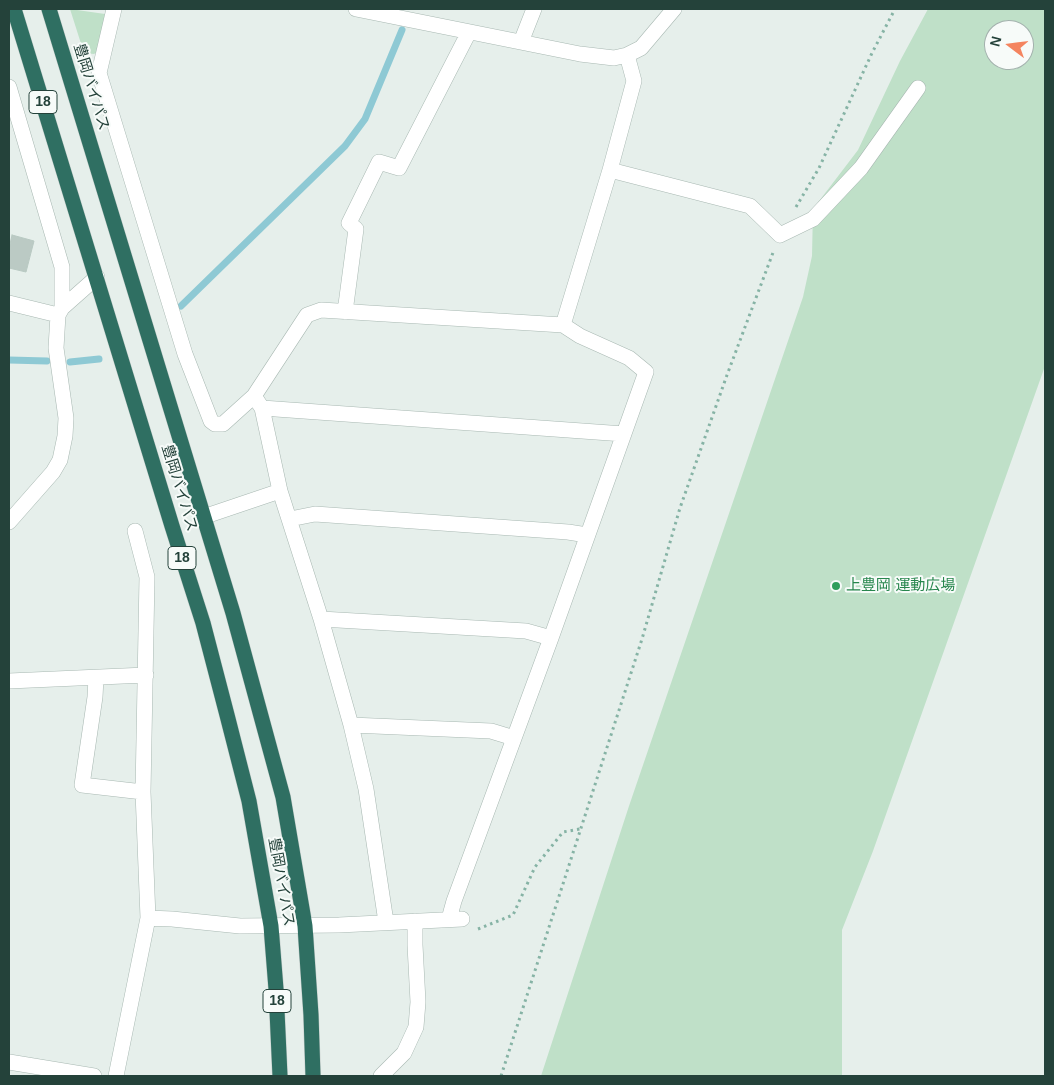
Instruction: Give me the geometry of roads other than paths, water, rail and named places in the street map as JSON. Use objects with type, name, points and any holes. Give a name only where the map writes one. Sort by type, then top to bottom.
[{"type":"highway","name":"豊岡バイパス","points":[[14,9],[203,623],[248,801],[271,926],[280,1076]]},
{"type":"highway","name":"豊岡バイパス","points":[[49,9],[236,622],[283,797],[305,926],[312,1015],[313,1076]]},
{"type":"street","points":[[114,9],[99,73],[185,354],[211,421],[216,424],[222,424],[258,402],[307,315],[321,310],[563,325],[580,336],[629,358],[646,372],[454,901],[456,919],[305,926],[230,926],[148,918]]},
{"type":"street","points":[[356,9],[580,54],[614,58],[627,56],[641,48],[674,9]]},
{"type":"street","points":[[521,42],[534,9]]},
{"type":"street","points":[[345,312],[356,230],[349,223],[379,162],[399,168],[469,32]]},
{"type":"street","points":[[563,325],[610,170],[634,81],[627,56]]},
{"type":"street","points":[[9,87],[62,267],[56,348],[66,418],[65,436],[60,460],[53,472],[9,522]]},
{"type":"street","points":[[610,170],[750,206],[780,235],[813,219],[855,174],[918,88]]},
{"type":"street","points":[[60,311],[97,277]]},
{"type":"street","points":[[9,303],[60,311]]},
{"type":"street","points":[[258,402],[624,434]]},
{"type":"street","points":[[258,402],[280,491],[321,619],[366,789],[386,922]]},
{"type":"street","points":[[203,517],[280,491]]},
{"type":"street","points":[[290,519],[315,514],[568,532],[587,535]]},
{"type":"street","points":[[116,1076],[148,918],[143,792],[147,577],[134,531]]},
{"type":"street","points":[[321,619],[526,631],[551,638]]},
{"type":"street","points":[[9,681],[146,675]]},
{"type":"street","points":[[96,678],[82,785],[143,792]]},
{"type":"street","points":[[350,725],[491,731],[514,738]]},
{"type":"street","points":[[381,1076],[404,1053],[416,1027],[418,1002],[415,945],[416,921]]},
{"type":"street","points":[[9,1062],[94,1076]]},
{"type":"waterway","points":[[181,306],[345,146],[365,119],[402,30]]},
{"type":"waterway","points":[[70,362],[99,359]]},
{"type":"waterway","points":[[9,360],[47,361]]},
{"type":"place","name":"上豊岡 運動広場","points":[[836,586]]}]
